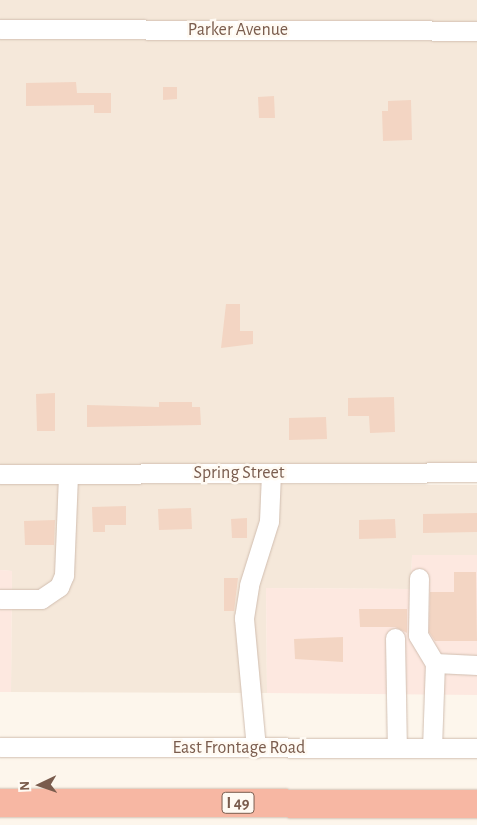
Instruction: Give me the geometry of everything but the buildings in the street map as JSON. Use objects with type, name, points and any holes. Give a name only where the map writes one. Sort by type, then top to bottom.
[{"type":"highway","name":"I 49","points":[[0,803],[477,804]]},
{"type":"street","name":"Parker Avenue","points":[[0,29],[477,31]]},
{"type":"street","name":"Spring Street","points":[[0,474],[477,472]]},
{"type":"street","points":[[256,748],[244,618],[249,585],[269,521],[272,473]]},
{"type":"street","points":[[0,598],[41,599],[59,586],[64,575],[68,474]]},
{"type":"street","points":[[419,578],[418,635],[435,663],[432,748]]},
{"type":"street","points":[[395,638],[397,748]]},
{"type":"street","points":[[435,663],[477,665]]},
{"type":"street","name":"East Frontage Road","points":[[0,747],[477,748]]},
{"type":"shaded area","points":[[0,0],[477,0],[477,26],[0,23]]},
{"type":"shaded area","points":[[0,39],[477,41],[477,467],[0,465]]},
{"type":"shaded area","points":[[0,483],[477,485],[477,555],[412,555],[411,589],[266,588],[267,693],[11,692],[12,571],[0,570]]},
{"type":"shaded area","points":[[412,555],[477,555],[477,695],[267,693],[266,588],[411,589]]},
{"type":"shaded area","points":[[0,570],[12,571],[11,692],[0,692]]}]
